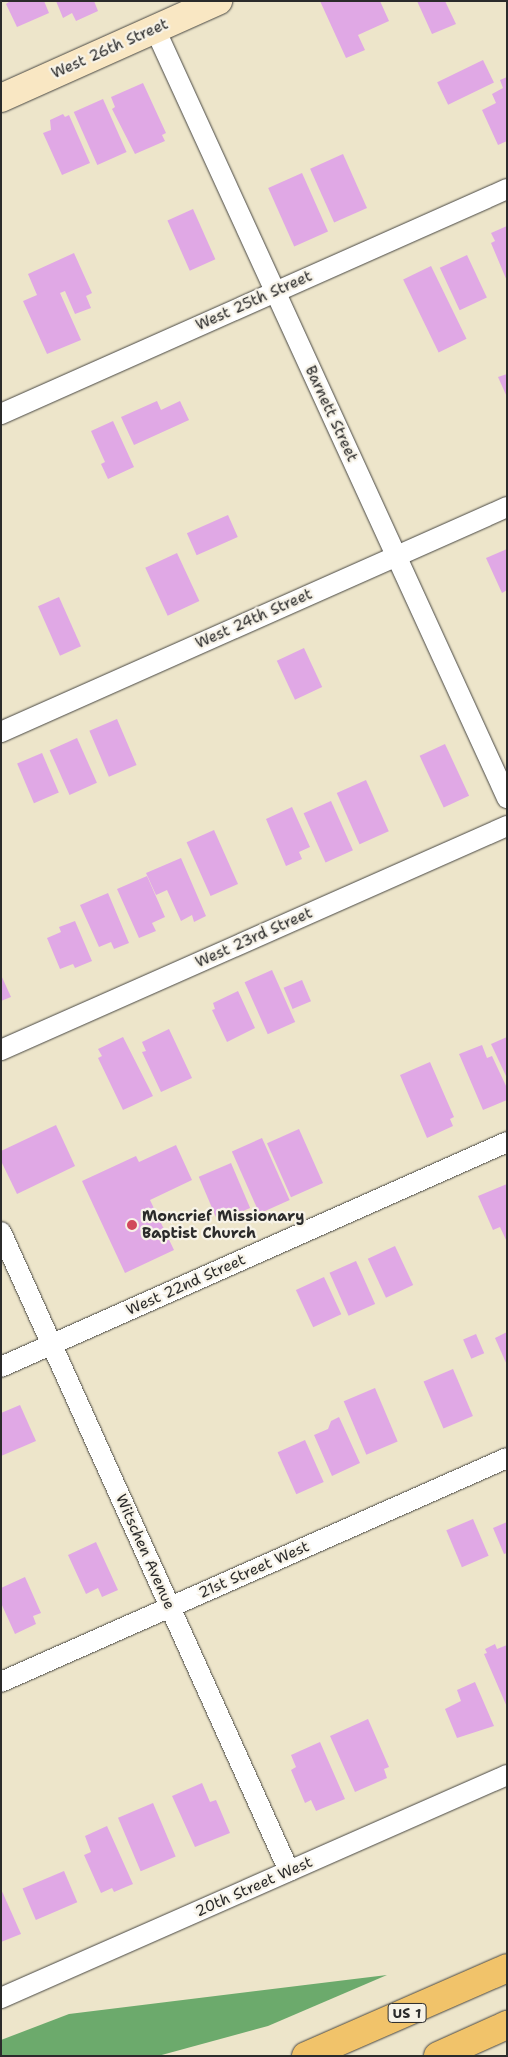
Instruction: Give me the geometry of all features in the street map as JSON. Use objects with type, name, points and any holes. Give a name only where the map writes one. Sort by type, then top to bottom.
[{"type":"highway","name":"US 1","points":[[306,2056],[507,1968]]},
{"type":"highway","points":[[438,2056],[507,2025]]},
{"type":"main road","name":"West 26th Street","points":[[1,98],[218,1]]},
{"type":"street","name":"Barnett Street","points":[[155,29],[507,798]]},
{"type":"street","name":"West 25th Street","points":[[1,414],[507,189]]},
{"type":"street","name":"West 24th Street","points":[[1,732],[507,507]]},
{"type":"street","name":"West 23rd Street","points":[[1,1050],[507,826]]},
{"type":"street","name":"West 22nd Street","points":[[1,1367],[507,1142]]},
{"type":"street","name":"Witschen Avenue","points":[[1,1232],[289,1871]]},
{"type":"street","name":"21st Street West","points":[[1,1682],[507,1458]]},
{"type":"street","name":"20th Street West","points":[[1,1998],[507,1775]]},
{"type":"green space","points":[[387,1975],[268,2026],[158,2056],[1,2056],[1,2040],[69,2014]]},
{"type":"building","points":[[10,1],[44,1],[49,13],[17,27],[6,4]]},
{"type":"building","points":[[56,1],[94,1],[98,11],[76,21],[72,13],[63,18]]},
{"type":"building","points":[[320,1],[380,1],[389,21],[358,35],[365,50],[346,58]]},
{"type":"building","points":[[417,1],[445,1],[456,24],[432,34]]},
{"type":"building","points":[[483,60],[494,82],[448,105],[437,82]]},
{"type":"building","points":[[507,77],[507,141],[498,145],[482,110],[496,103],[492,94],[503,88],[500,80]]},
{"type":"building","points":[[143,83],[166,133],[162,135],[165,141],[135,154],[112,109],[115,107],[111,97]]},
{"type":"building","points":[[103,99],[127,152],[97,165],[74,112]]},
{"type":"building","points":[[63,114],[65,117],[69,115],[90,163],[62,175],[43,133],[51,130],[50,120]]},
{"type":"building","points":[[343,154],[367,208],[334,223],[310,169]]},
{"type":"building","points":[[302,173],[328,231],[294,247],[268,188]]},
{"type":"building","points":[[193,209],[215,259],[190,271],[167,220]]},
{"type":"building","points":[[507,226],[507,281],[491,243],[495,241],[491,233]]},
{"type":"building","points":[[74,253],[92,293],[86,296],[91,308],[75,314],[65,291],[60,293],[81,340],[47,354],[23,301],[37,295],[28,274]]},
{"type":"building","points":[[467,255],[487,298],[460,310],[440,268]]},
{"type":"building","points":[[431,266],[467,339],[439,352],[403,280]]},
{"type":"building","points":[[507,374],[507,397],[498,377]]},
{"type":"building","points":[[157,401],[161,410],[180,401],[189,420],[134,445],[121,417]]},
{"type":"building","points":[[113,421],[134,467],[108,479],[101,464],[105,462],[91,431]]},
{"type":"building","points":[[228,515],[238,537],[197,555],[187,533]]},
{"type":"building","points":[[507,549],[507,590],[502,593],[486,558]]},
{"type":"building","points":[[177,553],[199,601],[168,616],[145,568]]},
{"type":"building","points":[[59,597],[81,646],[60,656],[38,606]]},
{"type":"building","points":[[304,648],[322,687],[295,700],[277,661]]},
{"type":"building","points":[[117,719],[137,765],[109,777],[89,731]]},
{"type":"building","points":[[77,738],[97,783],[70,795],[50,750]]},
{"type":"building","points":[[445,744],[469,796],[444,807],[420,756]]},
{"type":"building","points":[[42,753],[59,793],[34,803],[17,764]]},
{"type":"building","points":[[366,780],[389,831],[360,844],[337,793]]},
{"type":"building","points":[[331,801],[353,850],[326,863],[304,813]]},
{"type":"building","points":[[292,807],[310,847],[299,852],[302,859],[286,866],[266,819]]},
{"type":"building","points":[[214,830],[238,884],[211,896],[187,842]]},
{"type":"building","points":[[181,858],[206,916],[194,922],[192,915],[181,921],[167,890],[156,895],[146,873]]},
{"type":"building","points":[[147,876],[165,917],[152,923],[156,931],[139,938],[117,889]]},
{"type":"building","points":[[108,893],[129,943],[114,949],[111,942],[99,947],[80,905]]},
{"type":"building","points":[[75,921],[92,961],[75,968],[73,964],[60,969],[47,938],[61,932],[59,927]]},
{"type":"building","points":[[272,970],[295,1022],[268,1034],[245,982]]},
{"type":"building","points":[[1,975],[11,997],[1,1001]]},
{"type":"building","points":[[302,980],[311,1001],[293,1009],[284,988]]},
{"type":"building","points":[[238,991],[255,1028],[227,1042],[212,1010],[215,1009],[213,1003]]},
{"type":"building","points":[[169,1029],[192,1078],[161,1092],[142,1052],[146,1051],[142,1042]]},
{"type":"building","points":[[123,1037],[153,1096],[123,1110],[98,1058],[102,1056],[98,1049]]},
{"type":"building","points":[[507,1037],[507,1078],[491,1044]]},
{"type":"building","points":[[482,1045],[487,1058],[492,1056],[507,1088],[507,1100],[483,1110],[459,1054]]},
{"type":"building","points":[[430,1062],[454,1117],[450,1119],[453,1126],[427,1138],[400,1075]]},
{"type":"building","points":[[56,1125],[75,1166],[17,1194],[1,1161],[1,1151]]},
{"type":"building","points":[[299,1129],[323,1183],[291,1197],[267,1143]]},
{"type":"building","points":[[262,1138],[290,1200],[260,1214],[232,1151]]},
{"type":"building","name":"Moncrief Missionary Baptist Church","points":[[176,1145],[192,1180],[150,1200],[174,1250],[125,1273],[82,1181],[136,1156],[139,1162]]},
{"type":"building","points":[[231,1163],[250,1208],[218,1222],[199,1177]]},
{"type":"building","points":[[507,1184],[507,1242],[500,1227],[493,1230],[478,1196]]},
{"type":"building","points":[[395,1246],[413,1285],[386,1298],[368,1259]]},
{"type":"building","points":[[356,1261],[375,1304],[349,1316],[330,1273]]},
{"type":"building","points":[[324,1277],[341,1314],[313,1327],[296,1290]]},
{"type":"building","points":[[507,1332],[507,1365],[495,1338]]},
{"type":"building","points":[[476,1334],[484,1353],[471,1359],[463,1339]]},
{"type":"building","points":[[453,1369],[473,1416],[443,1428],[424,1382]]},
{"type":"building","points":[[375,1388],[398,1441],[366,1455],[344,1401]]},
{"type":"building","points":[[20,1405],[36,1441],[1,1456],[1,1413]]},
{"type":"building","points":[[339,1417],[360,1463],[332,1476],[314,1435],[328,1429],[331,1421]]},
{"type":"building","points":[[305,1440],[324,1482],[296,1494],[278,1452]]},
{"type":"building","points":[[473,1519],[489,1556],[462,1567],[446,1530]]},
{"type":"building","points":[[507,1522],[507,1553],[504,1554],[493,1528]]},
{"type":"building","points":[[96,1542],[118,1590],[102,1597],[98,1588],[86,1594],[68,1555]]},
{"type":"building","points":[[25,1577],[41,1613],[33,1616],[36,1624],[15,1634],[1,1603],[1,1588]]},
{"type":"building","points":[[495,1644],[497,1649],[507,1645],[507,1707],[484,1654],[487,1653],[485,1649]]},
{"type":"building","points":[[475,1682],[494,1726],[457,1738],[445,1709],[461,1701],[457,1690]]},
{"type":"building","points":[[368,1719],[389,1767],[384,1769],[387,1778],[355,1792],[330,1736]]},
{"type":"building","points":[[320,1742],[345,1799],[316,1811],[311,1800],[305,1803],[291,1770],[296,1767],[291,1755]]},
{"type":"building","points":[[202,1783],[210,1802],[216,1800],[230,1833],[195,1847],[172,1796]]},
{"type":"building","points":[[153,1803],[176,1856],[141,1871],[118,1818]]},
{"type":"building","points":[[107,1826],[133,1884],[114,1892],[112,1888],[101,1893],[84,1855],[91,1852],[85,1836]]},
{"type":"building","points":[[64,1871],[77,1902],[36,1920],[23,1889]]},
{"type":"building","points":[[1,1889],[21,1934],[1,1942]]},
{"type":"place","name":"Moncrief Missionary Baptist Church","points":[[132,1225]]}]
